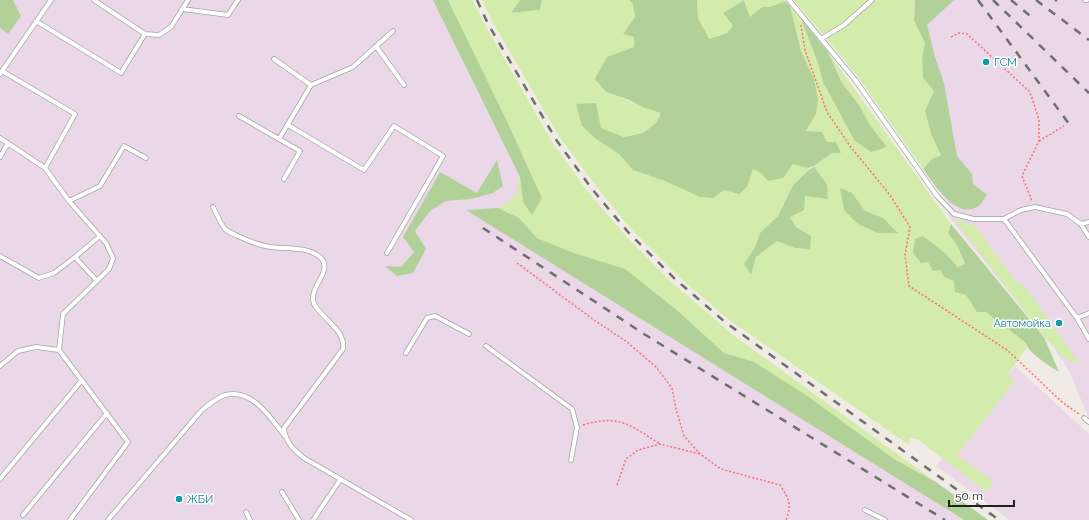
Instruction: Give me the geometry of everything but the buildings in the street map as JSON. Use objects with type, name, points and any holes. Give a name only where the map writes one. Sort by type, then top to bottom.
[{"type":"lane","points":[[44,168],[75,114],[1,72],[51,0]]},
{"type":"lane","points":[[94,0],[145,34],[159,34],[171,27],[188,0]]},
{"type":"lane","points":[[182,9],[228,15],[238,0]]},
{"type":"lane","points":[[788,0],[856,81],[937,196],[954,214],[974,219],[1004,219],[1021,210],[1035,207],[1067,214],[1081,224],[1089,237]]},
{"type":"lane","points":[[821,39],[844,25],[872,0]]},
{"type":"lane","points":[[36,21],[121,73],[145,34]]},
{"type":"lane","points":[[279,139],[311,85],[353,67],[393,31]]},
{"type":"lane","points":[[376,46],[404,85]]},
{"type":"lane","points":[[274,59],[311,85]]},
{"type":"lane","points":[[238,116],[300,151],[284,179]]},
{"type":"lane","points":[[288,125],[364,170],[394,126],[443,156],[387,253]]},
{"type":"lane","points":[[0,138],[44,168],[69,201],[106,243],[113,258],[109,268],[63,314],[59,350],[128,442],[70,520]]},
{"type":"lane","points":[[0,157],[8,143]]},
{"type":"lane","points":[[69,201],[100,186],[124,146],[146,158]]},
{"type":"lane","points":[[213,207],[226,230],[248,241],[269,246],[312,252],[321,258],[324,265],[323,274],[313,291],[312,299],[315,306],[342,336],[344,343],[343,348],[284,428],[284,435]]},
{"type":"lane","points":[[1004,219],[1077,318],[1089,339]]},
{"type":"lane","points":[[1081,224],[1089,222]]},
{"type":"lane","points":[[0,256],[39,278],[54,273],[100,236]]},
{"type":"lane","points":[[75,256],[97,281]]},
{"type":"lane","points":[[1077,318],[1089,313]]},
{"type":"lane","points":[[406,353],[427,318],[434,316],[469,334]]},
{"type":"lane","points":[[486,346],[572,409],[577,427],[571,460]]},
{"type":"lane","points":[[0,366],[18,351],[36,347],[59,350]]},
{"type":"lane","points":[[0,479],[82,380]]},
{"type":"lane","points":[[108,520],[202,411],[213,402],[224,396],[234,394],[246,397],[254,401],[262,408],[284,435],[293,449],[304,458],[411,520]]},
{"type":"lane","points":[[23,515],[107,413]]},
{"type":"lane","points":[[1084,418],[1089,422]]},
{"type":"lane","points":[[313,520],[340,480]]},
{"type":"lane","points":[[282,492],[299,520]]},
{"type":"lane","points":[[865,510],[885,520]]},
{"type":"lane","points":[[246,512],[250,520]]},
{"type":"path","points":[[798,12],[805,50],[827,112],[850,146],[890,196],[910,227],[905,255],[909,286],[1007,350],[1062,402],[1084,418]]},
{"type":"path","points":[[951,37],[959,33],[967,34],[1030,92],[1039,120],[1039,141],[1022,176],[1035,207]]},
{"type":"path","points":[[1039,141],[1064,126]]},
{"type":"path","points":[[517,263],[594,320],[627,342],[656,367],[672,388],[676,409],[684,436],[700,454],[721,469],[780,485],[789,499],[790,509],[786,520]]},
{"type":"path","points":[[577,427],[604,420],[625,422],[660,444],[700,454]]},
{"type":"path","points":[[617,486],[626,459],[638,450],[660,444]]},
{"type":"shaded area","points":[[0,0],[445,0],[528,183],[500,220],[963,520],[0,520]]},
{"type":"shaded area","points":[[943,0],[1089,0],[1089,419],[1069,371],[1055,350],[949,217],[924,22]]},
{"type":"shaded area","points":[[1015,366],[1089,434],[1089,520],[1010,520],[936,466]]},
{"type":"green space","points":[[0,0],[13,0],[21,16],[8,34],[0,28]]},
{"type":"green space","points":[[433,0],[448,0],[506,119],[542,198],[532,215],[523,202],[520,177]]},
{"type":"green space","points":[[448,0],[472,0],[552,142],[587,191],[624,234],[669,280],[733,335],[936,482],[894,459],[754,362],[724,353],[678,311],[574,253],[537,238],[519,218],[498,208],[509,201],[516,194],[520,177],[523,202],[542,198],[506,119]]},
{"type":"green space","points":[[482,0],[520,0],[511,13],[540,10],[542,0],[629,0],[633,4],[635,17],[624,34],[634,37],[634,47],[625,50],[606,92],[641,106],[662,112],[656,123],[643,133],[624,137],[601,128],[595,103],[596,139],[619,154],[634,170],[665,181],[700,197],[724,190],[747,187],[753,169],[761,173],[783,178],[793,163],[810,169],[793,185],[778,216],[760,233],[755,247],[744,264],[751,275],[756,257],[777,241],[795,248],[811,236],[796,227],[790,216],[805,196],[827,184],[814,166],[832,153],[841,153],[827,143],[806,132],[816,114],[814,79],[801,51],[790,6],[801,19],[818,63],[823,82],[854,140],[887,147],[870,125],[859,105],[842,83],[828,52],[951,224],[948,233],[958,247],[965,264],[958,267],[945,253],[928,262],[940,270],[944,277],[954,281],[972,305],[986,312],[1026,343],[1027,347],[1008,374],[1015,381],[957,455],[994,482],[987,492],[917,439],[910,438],[909,445],[728,319],[679,277],[631,229],[560,138],[492,21]]},
{"type":"green space","points":[[520,0],[542,0],[540,10],[511,13]]},
{"type":"green space","points":[[629,0],[697,0],[698,18],[709,39],[727,33],[733,26],[723,13],[744,0],[750,17],[762,7],[770,7],[785,1],[790,6],[801,51],[814,79],[818,99],[816,114],[806,131],[822,132],[827,142],[836,142],[841,153],[832,153],[814,166],[808,168],[793,164],[783,178],[768,181],[761,173],[753,169],[747,187],[739,194],[724,190],[713,198],[700,197],[665,181],[633,170],[619,154],[596,139],[582,126],[576,104],[596,103],[601,128],[624,137],[643,133],[656,123],[661,113],[606,92],[595,79],[607,57],[634,47],[634,37],[623,34],[635,17],[633,4]]},
{"type":"green space","points":[[697,0],[744,0],[723,13],[733,27],[727,33],[708,39],[698,18]]},
{"type":"green space","points":[[745,0],[785,1],[770,7],[762,7],[750,17]]},
{"type":"green space","points":[[794,0],[915,0],[914,21],[925,43],[922,59],[923,78],[934,91],[925,112],[931,134],[941,155],[932,159],[923,169],[858,77]]},
{"type":"green space","points":[[915,0],[954,0],[927,25],[935,57],[944,83],[957,156],[972,174],[973,184],[987,195],[977,207],[969,209],[961,208],[953,204],[939,191],[923,169],[932,159],[941,155],[931,134],[925,111],[934,91],[923,78],[922,59],[925,43],[914,21]]},
{"type":"green space","points":[[801,19],[828,52],[842,83],[859,105],[870,125],[887,147],[871,152],[854,140],[823,82],[818,63]]},
{"type":"green space","points":[[497,160],[503,186],[493,193],[471,199],[446,201],[430,211],[415,231],[426,249],[413,273],[397,276],[385,266],[401,267],[414,252],[403,237],[440,172],[477,193]]},
{"type":"green space","points":[[814,167],[827,184],[828,199],[805,196],[804,210],[790,217],[796,227],[811,236],[810,249],[795,248],[777,241],[756,257],[751,275],[744,264],[755,247],[760,233],[778,216],[793,185]]},
{"type":"green space","points":[[840,188],[852,193],[865,211],[883,218],[898,233],[878,233],[858,224],[844,210]]},
{"type":"green space","points":[[498,208],[519,218],[537,238],[574,253],[625,269],[678,311],[724,353],[754,362],[806,395],[894,459],[936,482],[988,520],[964,520],[466,210]]},
{"type":"green space","points":[[953,218],[975,226],[1017,283],[1024,285],[1081,365],[1062,357],[1033,322]]},
{"type":"green space","points":[[951,224],[1044,337],[1059,372],[1035,355],[1026,343],[986,312],[977,312],[966,295],[955,292],[954,281],[944,277],[940,270],[933,271],[928,262],[921,263],[913,253],[915,239],[923,236],[945,253],[958,267],[965,264],[958,247],[948,233]]},
{"type":"railway","points":[[477,0],[488,24],[557,141],[592,189],[628,232],[675,279],[725,322],[999,520]]},
{"type":"railway","points":[[978,0],[1072,128]]},
{"type":"railway","points":[[993,0],[1089,93]]},
{"type":"railway","points":[[1011,0],[1035,20]]},
{"type":"railway","points":[[1036,0],[1089,40]]},
{"type":"railway","points":[[483,228],[644,334],[945,520]]},
{"type":"place","name":"ГСМ","points":[[986,62]]},
{"type":"place","name":"Автомойка","points":[[1059,323]]},
{"type":"place","name":"ЖБИ","points":[[179,499]]}]
